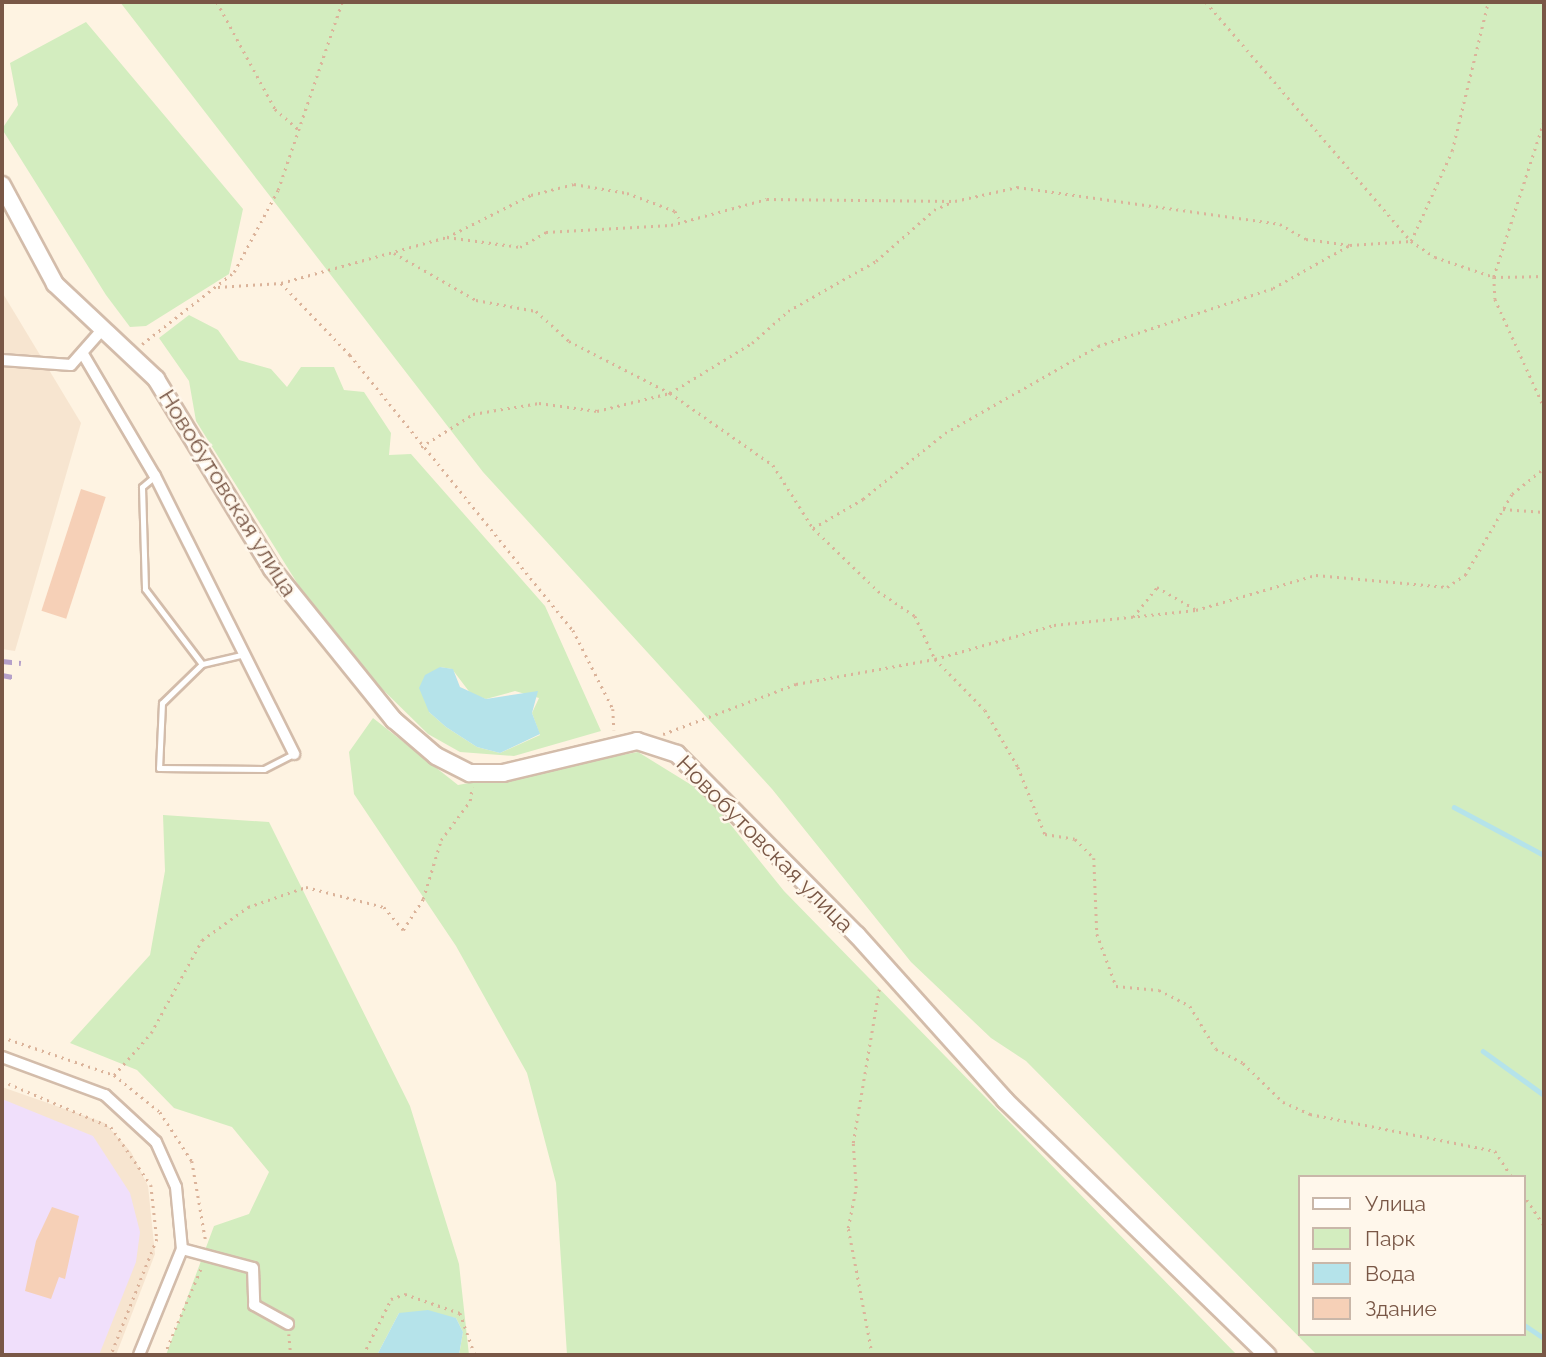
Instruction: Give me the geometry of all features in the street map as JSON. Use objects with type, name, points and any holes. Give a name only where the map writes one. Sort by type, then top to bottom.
[{"type":"street","name":"Новобутовская улица","points":[[2,185],[55,284],[101,331],[156,379],[272,569],[349,670],[436,755],[474,773],[503,773],[614,744],[638,741],[677,754],[702,775],[1005,1100],[1267,1355]]},
{"type":"street","points":[[2,360],[71,365],[101,331]]},
{"type":"street","points":[[83,354],[155,476],[240,654],[294,754]]},
{"type":"street","points":[[2,1057],[105,1095],[156,1142],[176,1187],[182,1249],[139,1355]]},
{"type":"street","points":[[182,1249],[253,1268],[254,1306],[288,1324]]},
{"type":"lane","points":[[155,476],[142,487],[145,589],[202,664]]},
{"type":"lane","points":[[240,654],[202,664],[162,703],[159,768],[264,769],[294,754]]},
{"type":"path","points":[[217,2],[275,109],[300,131]]},
{"type":"path","points":[[129,355],[218,287],[247,251],[300,131],[342,2]]},
{"type":"path","points":[[1206,2],[1411,241],[1435,257],[1494,278],[1544,276]]},
{"type":"path","points":[[1411,241],[1452,151],[1488,2]]},
{"type":"path","points":[[1544,122],[1494,278],[1495,299],[1544,407]]},
{"type":"path","points":[[218,287],[281,283],[394,253],[447,237],[531,195],[575,184],[627,193],[679,218]]},
{"type":"path","points":[[421,447],[473,414],[539,403],[597,411],[670,393],[752,342],[788,311],[876,261],[934,210],[955,201],[1017,187],[1280,224],[1306,239],[1350,245],[1411,241]]},
{"type":"path","points":[[447,237],[520,247],[546,232],[661,226],[679,218],[767,199],[955,201]]},
{"type":"path","points":[[813,528],[863,499],[945,433],[1098,346],[1273,288],[1350,245]]},
{"type":"path","points":[[394,253],[477,300],[536,311],[569,341],[670,393],[773,465],[813,528],[915,616],[935,659],[985,710],[1018,767],[1045,834],[1075,839],[1094,858],[1097,934],[1116,986],[1159,990],[1190,1006],[1216,1049],[1243,1063],[1283,1102],[1310,1114],[1495,1151],[1511,1175]]},
{"type":"path","points":[[281,283],[350,355],[421,447],[573,630],[613,709],[614,744]]},
{"type":"path","points":[[638,741],[796,684],[935,659],[1054,625],[1196,610],[1316,575],[1447,587],[1465,575],[1503,509],[1544,468]]},
{"type":"path","points":[[1503,509],[1544,512]]},
{"type":"path","points":[[1133,617],[1157,587],[1196,610]]},
{"type":"path","points":[[114,1074],[151,1033],[202,940],[248,907],[306,887],[384,907],[403,930],[423,899],[441,840],[470,802],[474,773]]},
{"type":"path","points":[[872,1355],[848,1228],[856,1199],[853,1143],[879,989]]},
{"type":"path","points":[[2,1037],[114,1074],[160,1112],[192,1161],[207,1254],[164,1355]]},
{"type":"path","points":[[2,1081],[111,1127],[151,1185],[157,1239],[111,1355]]},
{"type":"path","points":[[1525,1197],[1544,1225]]},
{"type":"path","points":[[363,1355],[391,1299],[405,1294],[448,1303],[460,1313],[475,1355]]},
{"type":"path","points":[[288,1324],[291,1355]]},
{"type":"shaded area","points":[[2,292],[81,423],[15,651],[2,649]]},
{"type":"shaded area","points":[[2,1087],[105,1123],[131,1152],[148,1186],[155,1254],[116,1355],[2,1355]]},
{"type":"shaded area","points":[[2,1099],[93,1136],[130,1193],[140,1232],[136,1262],[99,1355],[2,1355]]},
{"type":"green space","points":[[120,2],[1544,2],[1544,1355],[1317,1355],[1298,1336],[1525,1336],[1525,1175],[1298,1175],[1298,1336],[1026,1061],[991,1038],[911,962],[772,789],[483,472]]},
{"type":"green space","points":[[86,22],[243,209],[229,274],[146,326],[130,327],[106,295],[2,129],[18,105],[10,63]]},
{"type":"green space","points":[[189,315],[218,330],[239,360],[271,369],[287,387],[301,367],[334,367],[344,390],[364,392],[391,433],[389,455],[411,454],[545,606],[601,731],[514,756],[460,752],[428,734],[374,681],[299,586],[196,421],[189,381],[159,338]],"holes":[[[440,667],[452,669],[471,694],[486,699],[515,691],[539,698],[532,713],[540,735],[500,753],[477,747],[446,727],[429,712]]]},
{"type":"green space","points":[[373,718],[458,785],[638,752],[706,794],[784,891],[1237,1355],[567,1355],[556,1183],[527,1073],[456,946],[354,794],[349,752]]},
{"type":"green space","points":[[163,815],[269,822],[410,1106],[459,1264],[469,1355],[459,1355],[463,1332],[456,1318],[399,1313],[377,1355],[166,1355],[214,1226],[249,1214],[269,1172],[232,1127],[174,1108],[137,1070],[70,1043],[150,955],[165,871]]},
{"type":"water","points":[[440,667],[453,669],[460,687],[486,699],[538,691],[532,713],[540,734],[500,753],[477,747],[446,727],[429,712],[419,688],[425,675]]},
{"type":"water","points":[[428,1310],[456,1318],[463,1332],[459,1355],[377,1355],[399,1313]]},
{"type":"building","points":[[81,489],[106,497],[66,619],[41,611]]},
{"type":"building","points":[[52,1207],[79,1216],[65,1279],[59,1277],[51,1299],[25,1291],[36,1241]]},
{"type":"waterway","points":[[1454,807],[1544,855]]},
{"type":"waterway","points":[[1483,1051],[1544,1095]]},
{"type":"waterway","points":[[1525,1325],[1544,1338]]},
{"type":"railway","points":[[2,661],[21,663]]},
{"type":"railway","points":[[2,675],[18,678]]}]
